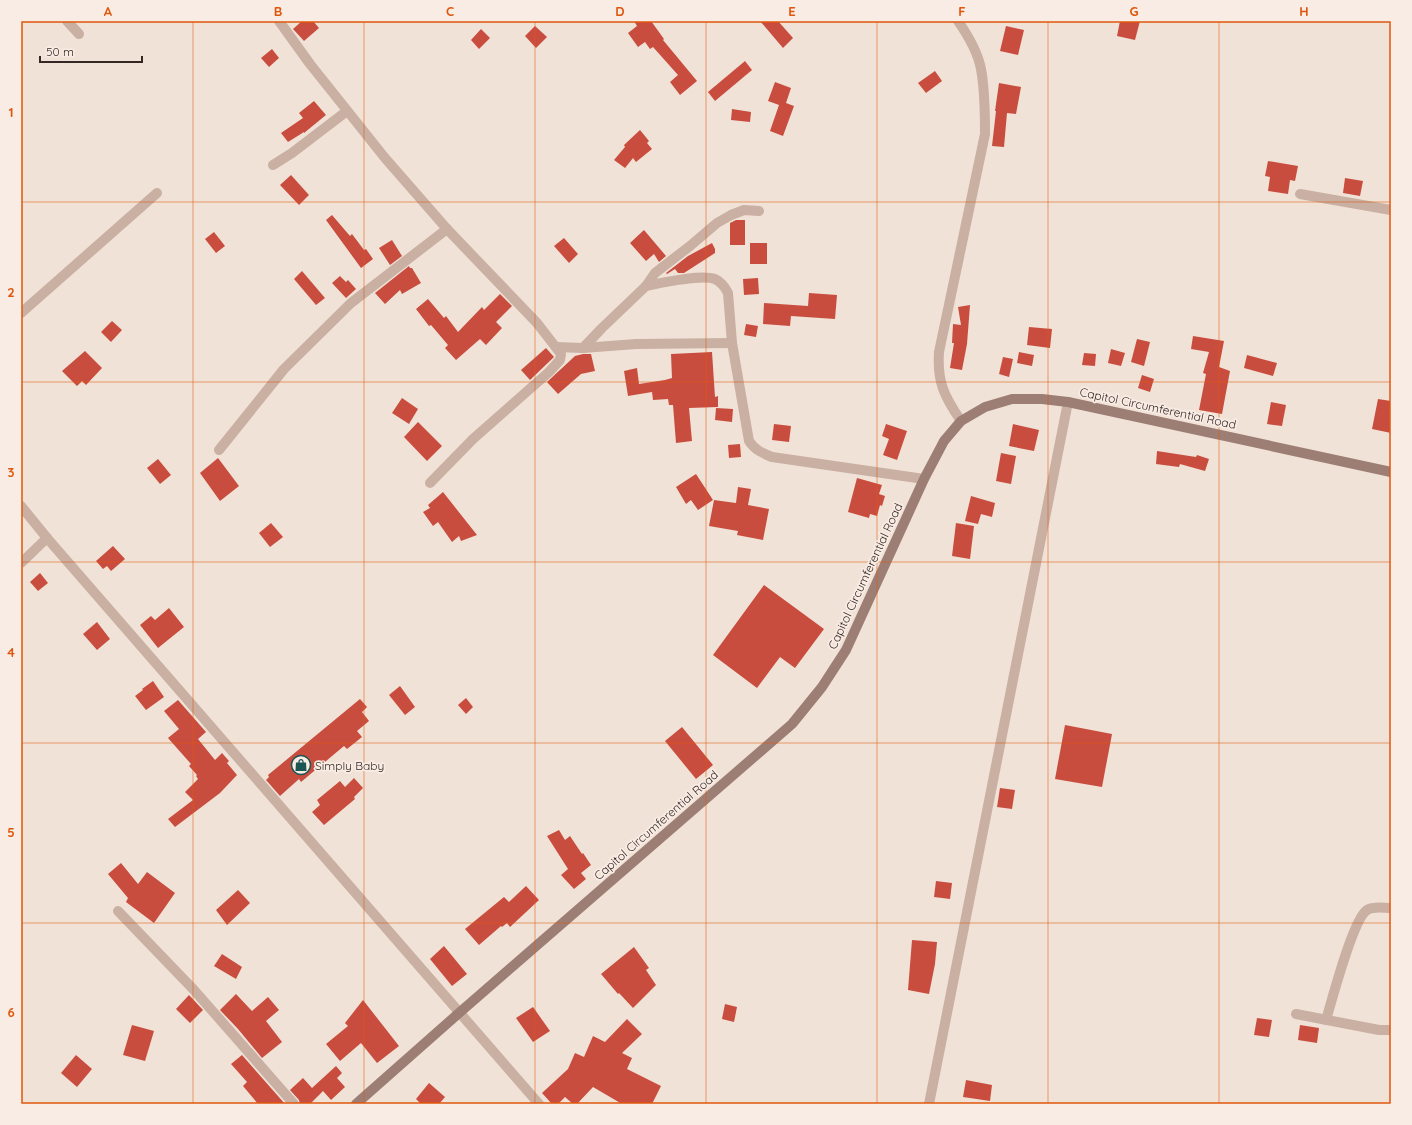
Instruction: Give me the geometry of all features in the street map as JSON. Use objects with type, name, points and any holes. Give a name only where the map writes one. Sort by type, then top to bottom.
[{"type":"main road","name":"Capitol Circumferential Road","points":[[356,1104],[459,1012],[792,724],[822,687],[846,650],[924,478],[944,442],[961,421],[985,407],[1012,399],[1042,398],[1068,402],[1391,472]]},
{"type":"street","points":[[67,21],[79,34]]},
{"type":"street","points":[[279,21],[310,64],[385,158],[447,229],[537,323],[560,353],[561,357],[558,363],[473,439],[430,483]]},
{"type":"street","points":[[958,21],[968,34],[981,67],[985,101],[985,134],[938,365],[940,379],[947,400],[961,421]]},
{"type":"street","points":[[274,165],[348,111]]},
{"type":"street","points":[[21,313],[157,193]]},
{"type":"street","points":[[1300,194],[1391,210]]},
{"type":"street","points":[[583,348],[646,286],[654,273],[690,246],[717,223],[731,214],[744,210],[759,211]]},
{"type":"street","points":[[219,450],[284,370],[351,303],[447,229]]},
{"type":"street","points":[[646,286],[703,278],[716,279],[724,286],[728,293],[732,343],[749,441],[753,448],[761,453],[772,456],[924,478]]},
{"type":"street","points":[[556,347],[583,348],[636,344],[732,343]]},
{"type":"street","points":[[930,1104],[1068,402]]},
{"type":"street","points":[[21,506],[47,538],[539,1104]]},
{"type":"street","points":[[21,563],[47,538]]},
{"type":"street","points":[[1326,1020],[1352,934],[1361,915],[1367,910],[1375,908],[1391,908]]},
{"type":"street","points":[[118,911],[194,990],[294,1104]]},
{"type":"street","points":[[1296,1014],[1379,1030],[1391,1030]]},
{"type":"building","points":[[302,21],[313,21],[319,28],[304,41],[293,29]]},
{"type":"building","points":[[634,21],[651,21],[664,39],[663,40],[697,81],[680,95],[670,82],[678,75],[653,47],[650,49],[645,42],[638,47],[628,33],[637,26]]},
{"type":"building","points":[[760,21],[778,21],[793,38],[783,48]]},
{"type":"building","points":[[1120,21],[1140,21],[1135,40],[1117,36]]},
{"type":"building","points":[[535,26],[547,37],[536,48],[525,36]]},
{"type":"building","points":[[1006,26],[1024,30],[1018,55],[1000,51]]},
{"type":"building","points":[[481,29],[490,38],[479,49],[471,40]]},
{"type":"building","points":[[272,49],[279,58],[269,67],[261,58]]},
{"type":"building","points":[[745,61],[752,70],[715,101],[708,92]]},
{"type":"building","points":[[935,71],[942,81],[926,93],[918,83]]},
{"type":"building","points":[[775,82],[791,88],[786,103],[794,106],[783,136],[770,131],[779,105],[768,101]]},
{"type":"building","points":[[999,83],[1021,87],[1016,114],[1007,113],[1004,147],[992,146]]},
{"type":"building","points":[[314,101],[326,115],[304,133],[288,142],[281,133],[303,118],[299,113]]},
{"type":"building","points":[[732,109],[751,112],[750,122],[731,120]]},
{"type":"building","points":[[640,130],[649,141],[647,143],[652,149],[636,162],[633,158],[625,168],[614,160],[625,147],[624,145]]},
{"type":"building","points":[[1268,161],[1298,166],[1295,181],[1290,180],[1288,194],[1268,191],[1270,177],[1265,176]]},
{"type":"building","points":[[291,175],[309,195],[299,205],[280,185]]},
{"type":"building","points":[[1345,178],[1363,181],[1360,196],[1343,193]]},
{"type":"building","points":[[332,215],[350,236],[352,234],[364,250],[366,249],[373,259],[361,268],[326,220]]},
{"type":"building","points":[[736,220],[745,220],[745,245],[730,245],[730,223]]},
{"type":"building","points":[[644,230],[666,256],[659,262],[654,254],[646,261],[630,243]]},
{"type":"building","points":[[214,232],[225,246],[216,253],[205,239]]},
{"type":"building","points":[[564,238],[578,254],[569,263],[554,246]]},
{"type":"building","points":[[392,240],[402,256],[390,265],[379,248]]},
{"type":"building","points":[[712,243],[715,253],[684,273],[678,273],[675,269],[667,274],[666,273],[688,256]]},
{"type":"building","points":[[750,243],[767,243],[767,264],[750,264]]},
{"type":"building","points":[[409,266],[412,268],[421,283],[402,294],[400,290],[385,304],[375,293]]},
{"type":"building","points":[[302,271],[325,298],[316,305],[294,279]]},
{"type":"building","points":[[340,276],[346,282],[348,280],[356,289],[346,298],[332,283]]},
{"type":"building","points":[[758,278],[759,294],[744,295],[743,279]]},
{"type":"building","points":[[809,293],[837,295],[835,319],[791,316],[790,326],[763,324],[764,303],[808,306]]},
{"type":"building","points":[[500,294],[512,306],[496,322],[502,328],[486,345],[480,339],[456,360],[445,348],[448,345],[431,325],[429,326],[416,309],[428,299],[444,318],[446,316],[458,332],[482,307],[484,310]]},
{"type":"building","points":[[970,305],[967,344],[962,370],[950,368],[954,343],[952,343],[953,324],[961,325],[958,307]]},
{"type":"building","points":[[112,321],[122,330],[111,342],[101,332]]},
{"type":"building","points":[[746,324],[758,326],[756,337],[744,335]]},
{"type":"building","points":[[1029,327],[1052,329],[1050,348],[1027,345]]},
{"type":"building","points":[[1193,336],[1224,341],[1219,367],[1230,371],[1222,414],[1199,410],[1206,374],[1203,373],[1209,352],[1191,349]]},
{"type":"building","points":[[1137,339],[1150,342],[1144,366],[1131,362]]},
{"type":"building","points":[[546,348],[554,357],[530,380],[521,370]]},
{"type":"building","points":[[1111,349],[1125,353],[1121,366],[1108,363]]},
{"type":"building","points":[[85,351],[102,368],[86,385],[82,381],[77,386],[62,371]]},
{"type":"building","points":[[712,352],[715,397],[718,396],[718,407],[689,408],[692,441],[676,443],[673,405],[669,405],[668,399],[653,400],[652,392],[628,396],[624,371],[637,368],[639,384],[665,380],[672,378],[671,354]]},
{"type":"building","points":[[1019,352],[1034,355],[1032,366],[1017,363]]},
{"type":"building","points":[[1084,353],[1096,354],[1095,366],[1082,365]]},
{"type":"building","points":[[591,354],[595,371],[581,374],[558,394],[547,382],[575,356]]},
{"type":"building","points":[[1247,355],[1277,363],[1273,376],[1244,368]]},
{"type":"building","points":[[1003,357],[1013,359],[1009,377],[999,374]]},
{"type":"building","points":[[1142,375],[1154,379],[1150,392],[1138,388]]},
{"type":"building","points":[[402,398],[418,409],[409,424],[392,413]]},
{"type":"building","points":[[1378,399],[1391,401],[1391,433],[1372,429]]},
{"type":"building","points":[[1271,402],[1286,405],[1282,426],[1267,424]]},
{"type":"building","points":[[716,408],[733,409],[732,422],[715,420]]},
{"type":"building","points":[[418,422],[442,446],[427,461],[404,437]]},
{"type":"building","points":[[774,424],[791,426],[789,442],[772,440]]},
{"type":"building","points":[[886,424],[907,431],[897,460],[883,455],[889,439],[882,436]]},
{"type":"building","points":[[1013,424],[1039,430],[1034,451],[1009,446]]},
{"type":"building","points":[[740,444],[741,457],[729,458],[728,445]]},
{"type":"building","points":[[1157,451],[1196,457],[1197,455],[1209,459],[1205,471],[1180,464],[1179,467],[1156,464]]},
{"type":"building","points":[[1001,453],[1016,456],[1011,484],[996,481]]},
{"type":"building","points":[[218,458],[239,486],[220,501],[200,473]]},
{"type":"building","points":[[158,459],[171,475],[160,484],[147,468]]},
{"type":"building","points":[[696,474],[713,500],[698,510],[691,500],[686,504],[676,487]]},
{"type":"building","points":[[857,478],[882,485],[879,494],[885,496],[882,506],[880,505],[877,516],[870,514],[869,518],[848,512]]},
{"type":"building","points":[[738,487],[751,489],[748,505],[769,509],[763,540],[737,535],[738,531],[709,526],[714,500],[736,503]]},
{"type":"building","points":[[443,492],[477,535],[461,541],[459,536],[452,542],[438,522],[433,526],[423,512],[430,508],[428,505]]},
{"type":"building","points":[[971,496],[995,503],[992,517],[981,514],[978,524],[965,521]]},
{"type":"building","points":[[271,523],[283,537],[270,547],[259,533]]},
{"type":"building","points":[[956,523],[974,526],[970,559],[952,556]]},
{"type":"building","points":[[113,546],[125,559],[111,571],[107,566],[103,569],[96,561]]},
{"type":"building","points":[[40,573],[48,583],[38,591],[30,582]]},
{"type":"building","points":[[764,585],[824,629],[795,668],[780,657],[757,688],[713,655]]},
{"type":"building","points":[[169,608],[184,627],[158,648],[140,625],[151,616],[155,620]]},
{"type":"building","points":[[97,622],[110,639],[97,650],[83,634]]},
{"type":"building","points":[[153,681],[164,697],[146,710],[135,696]]},
{"type":"building","points":[[400,686],[415,707],[405,715],[389,695]]},
{"type":"building","points":[[466,698],[473,707],[466,714],[458,705]]},
{"type":"building","points":[[360,699],[367,707],[362,712],[369,721],[357,731],[362,737],[347,749],[344,746],[301,782],[299,779],[280,796],[266,780],[269,777],[268,775]]},
{"type":"building","points":[[178,700],[206,732],[198,739],[215,760],[222,753],[229,761],[227,763],[237,775],[220,793],[175,827],[168,819],[193,800],[185,792],[198,779],[196,776],[197,775],[189,766],[191,764],[168,738],[179,729],[164,711]]},
{"type":"building","points":[[1065,725],[1112,734],[1102,787],[1055,779]]},
{"type":"building","points":[[682,727],[713,765],[696,779],[665,741]]},
{"type":"building","points":[[354,778],[363,788],[354,797],[355,799],[324,825],[312,812],[320,805],[317,800],[340,781],[345,787]]},
{"type":"building","points":[[1000,788],[1015,790],[1012,809],[997,807]]},
{"type":"building","points":[[559,830],[565,840],[570,836],[591,865],[581,873],[586,879],[574,889],[561,875],[568,869],[547,836]]},
{"type":"building","points":[[121,863],[138,884],[147,872],[175,893],[154,923],[126,902],[128,898],[108,874]]},
{"type":"building","points":[[936,881],[952,883],[950,899],[934,897]]},
{"type":"building","points":[[526,886],[539,900],[510,927],[507,923],[502,927],[501,926],[479,945],[465,929],[504,897],[509,902]]},
{"type":"building","points":[[238,890],[250,903],[227,925],[216,910]]},
{"type":"building","points":[[912,940],[937,942],[935,964],[929,994],[908,990]]},
{"type":"building","points":[[444,946],[467,974],[452,986],[430,959]]},
{"type":"building","points":[[634,947],[649,968],[646,970],[656,985],[633,1008],[619,993],[618,994],[601,974]]},
{"type":"building","points":[[222,954],[242,967],[236,979],[214,966]]},
{"type":"building","points":[[236,994],[252,1011],[268,997],[279,1010],[266,1021],[282,1042],[262,1058],[220,1010]]},
{"type":"building","points":[[189,995],[203,1010],[190,1023],[176,1009]]},
{"type":"building","points":[[363,1000],[399,1046],[377,1063],[361,1043],[340,1061],[326,1044],[348,1026],[345,1023]]},
{"type":"building","points":[[725,1004],[737,1007],[734,1022],[722,1019]]},
{"type":"building","points":[[533,1007],[550,1031],[533,1042],[516,1018]]},
{"type":"building","points":[[1257,1018],[1272,1020],[1269,1037],[1254,1035]]},
{"type":"building","points":[[627,1019],[642,1034],[622,1053],[632,1058],[627,1069],[661,1086],[652,1104],[622,1104],[593,1087],[577,1104],[573,1104],[565,1097],[558,1104],[552,1104],[542,1093],[568,1069],[575,1053],[584,1057],[593,1036],[605,1042]]},
{"type":"building","points":[[132,1025],[154,1031],[145,1061],[123,1055]]},
{"type":"building","points":[[1300,1025],[1319,1028],[1317,1043],[1298,1040]]},
{"type":"building","points":[[76,1055],[92,1069],[77,1087],[61,1073]]},
{"type":"building","points":[[242,1055],[285,1104],[258,1104],[243,1086],[247,1082],[231,1064]]},
{"type":"building","points":[[336,1066],[342,1073],[337,1078],[345,1087],[331,1100],[323,1091],[310,1104],[300,1104],[299,1100],[290,1090],[303,1078],[312,1088]]},
{"type":"building","points":[[966,1080],[992,1085],[990,1101],[963,1097]]},
{"type":"building","points":[[429,1083],[445,1097],[439,1104],[421,1104],[416,1099]]},
{"type":"place","name":"Simply Baby","points":[[301,765]]}]
